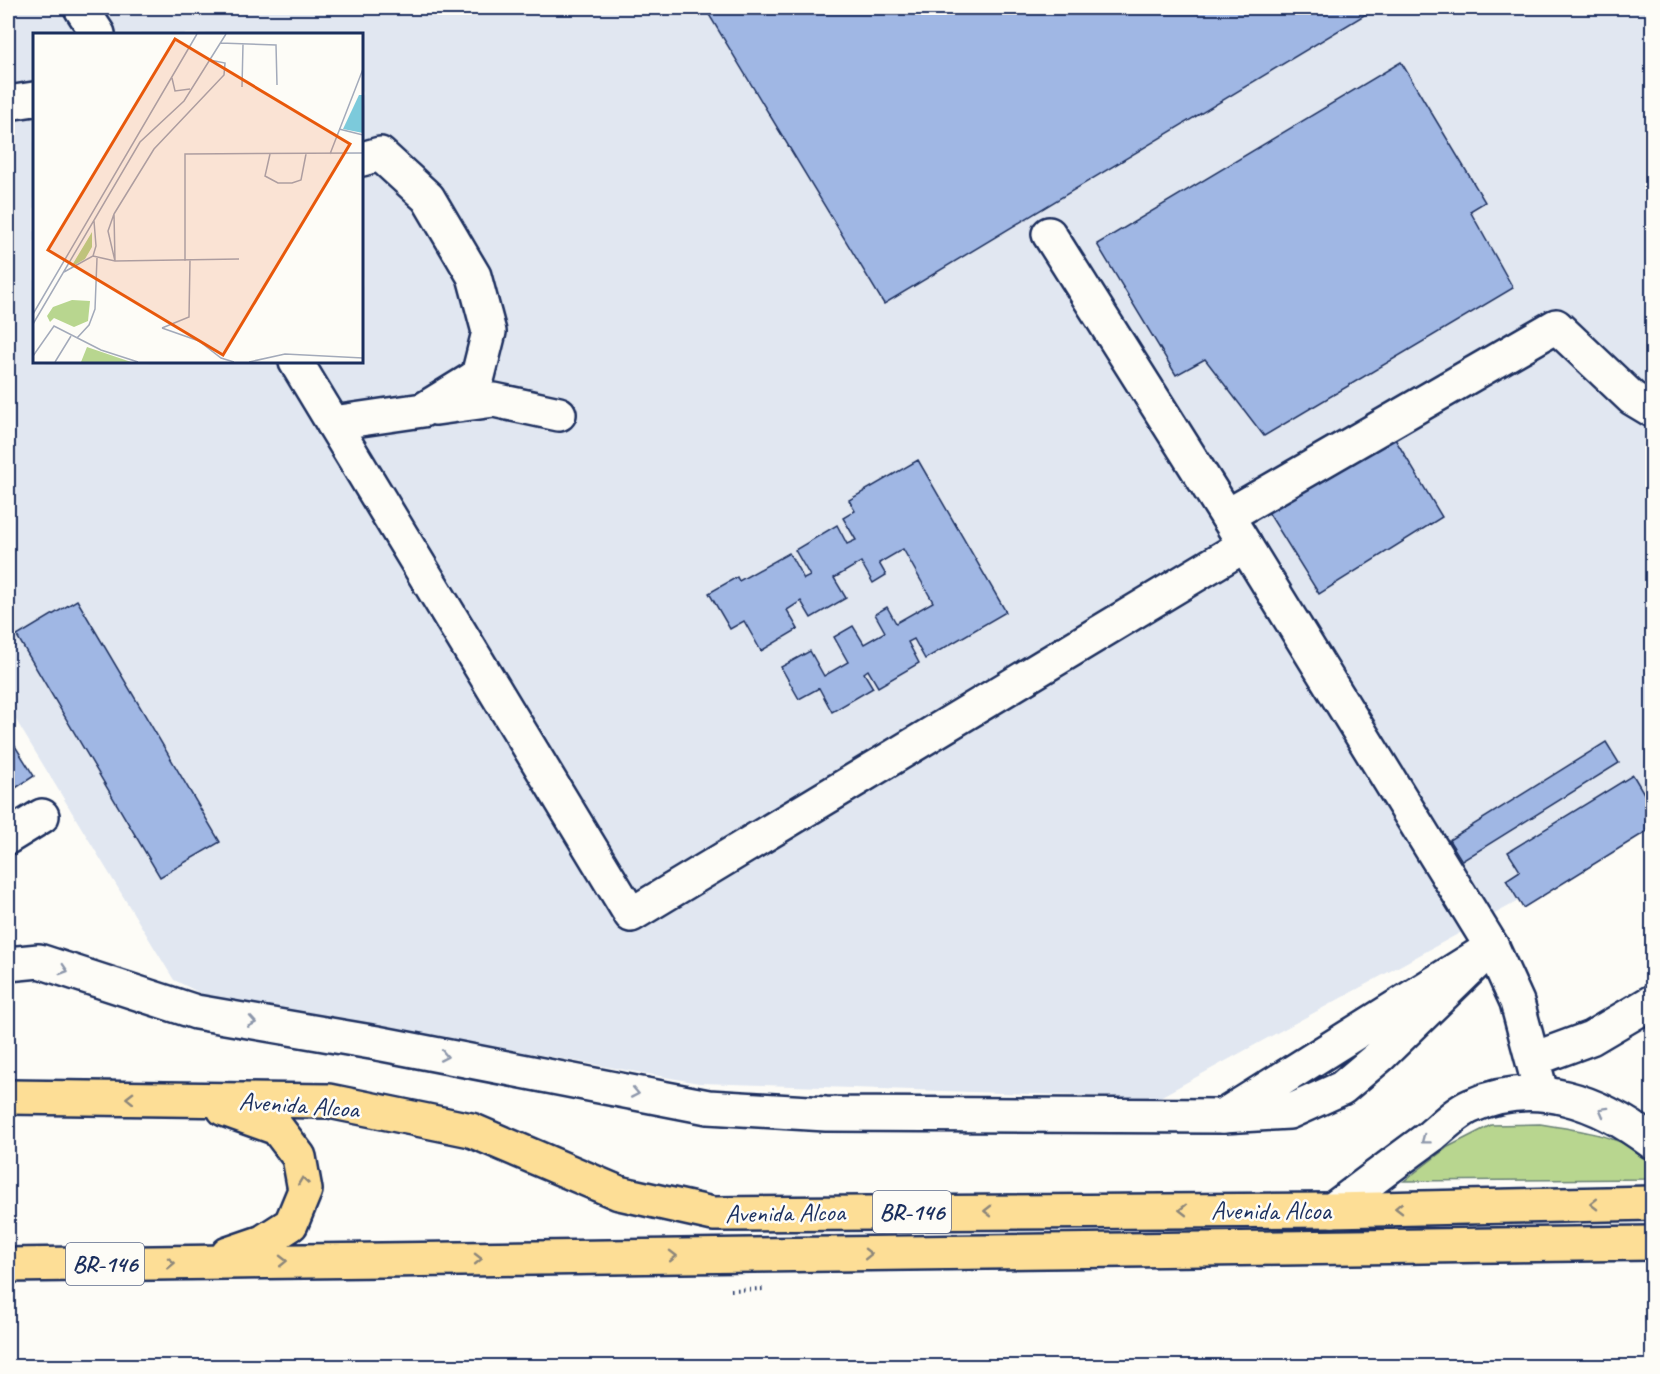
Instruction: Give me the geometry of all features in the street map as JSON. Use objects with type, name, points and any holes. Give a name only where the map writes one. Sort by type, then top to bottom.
[{"type":"main road","name":"Avenida Alcoa","points":[[8,1097],[329,1101],[471,1130],[619,1192],[713,1214],[1332,1210],[1653,1203]]},
{"type":"main road","points":[[189,1099],[252,1117],[277,1128],[299,1157],[305,1190],[291,1224],[263,1242],[203,1262]]},
{"type":"main road","name":"Avenida Alcoa","points":[[8,1265],[1653,1243]]},
{"type":"street","points":[[81,8],[97,33]]},
{"type":"street","points":[[8,103],[33,99]]},
{"type":"street","points":[[363,159],[380,154],[428,198],[474,276],[489,332],[478,376],[423,410]]},
{"type":"street","points":[[1049,234],[1227,516],[1492,947],[1517,1002],[1540,1092]]},
{"type":"street","points":[[1227,516],[1556,326],[1632,398],[1653,410]]},
{"type":"street","points":[[297,363],[632,915],[1245,545]]},
{"type":"street","points":[[333,423],[494,400],[559,414]]},
{"type":"street","points":[[8,837],[42,816]]},
{"type":"street","points":[[8,964],[39,961],[196,1012],[377,1043],[708,1107],[826,1114],[1223,1116],[1492,947]]},
{"type":"street","points":[[1533,1059],[1591,1038],[1653,1002]]},
{"type":"street","points":[[1332,1210],[1470,1106],[1510,1095],[1540,1092],[1593,1105],[1632,1126],[1653,1142]]},
{"type":"shaded area","points":[[8,8],[1652,8],[1652,828],[1158,1098],[699,1083],[206,996],[174,980],[8,707]]},
{"type":"green space","points":[[1540,1124],[1599,1135],[1627,1145],[1652,1161],[1652,1179],[1404,1181],[1448,1147],[1491,1125]]},
{"type":"building","points":[[705,8],[1376,8],[884,304]]},
{"type":"building","points":[[1401,62],[1485,202],[1470,211],[1513,288],[1264,436],[1205,359],[1176,375],[1097,244]]},
{"type":"building","points":[[1392,434],[1442,517],[1319,594],[1268,512]]},
{"type":"building","points":[[918,460],[1006,612],[925,659],[914,639],[908,642],[919,663],[878,687],[868,670],[864,673],[873,688],[832,712],[819,688],[799,699],[781,667],[810,651],[824,676],[848,662],[834,637],[853,626],[864,644],[885,632],[875,614],[887,607],[896,623],[933,602],[903,549],[879,563],[886,575],[873,583],[861,562],[834,578],[846,598],[811,618],[801,601],[787,610],[798,629],[761,651],[744,621],[730,629],[709,593],[737,577],[739,581],[789,553],[804,579],[810,576],[795,550],[837,525],[847,544],[856,540],[843,518],[855,511],[849,500]]},
{"type":"building","points":[[77,600],[220,842],[160,877],[17,636]]},
{"type":"building","points":[[8,735],[34,776],[8,793]]},
{"type":"building","points":[[1606,742],[1619,763],[1462,861],[1449,840]]},
{"type":"building","points":[[1633,775],[1652,807],[1652,828],[1523,908],[1506,880],[1520,871],[1508,852]]}]
